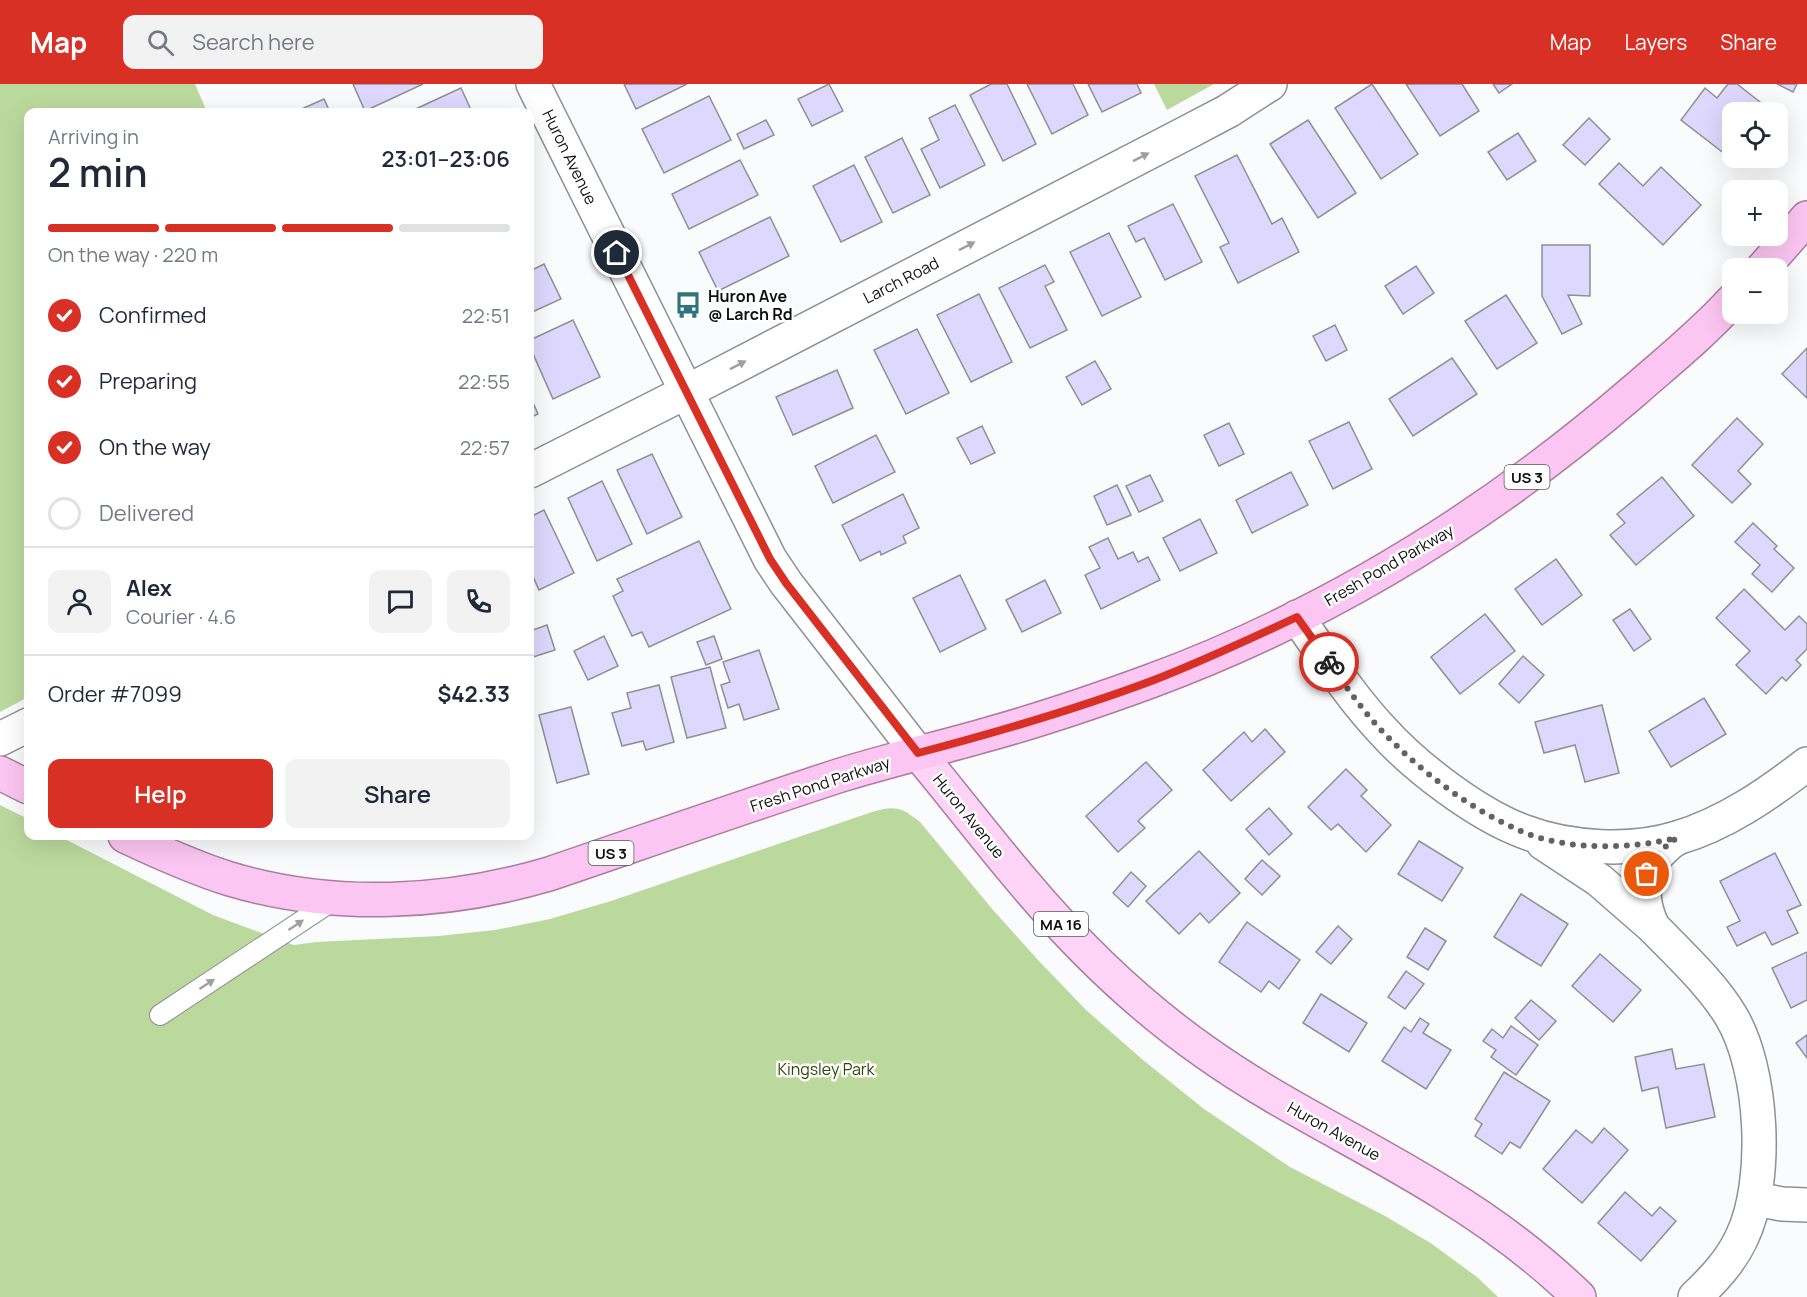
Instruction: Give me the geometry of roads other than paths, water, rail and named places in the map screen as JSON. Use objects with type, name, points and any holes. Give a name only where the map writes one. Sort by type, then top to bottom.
[{"type":"highway","points":[[1772,258],[1807,218]]},
{"type":"highway","name":"Fresh Pond Parkway","points":[[134,840],[174,858],[232,879],[294,893],[373,899],[429,897],[472,892],[520,882],[844,774],[1036,720],[1123,691],[1190,665],[1297,617],[1414,554],[1512,488],[1557,454],[1697,336],[1722,311]]},
{"type":"highway","points":[[0,773],[24,785]]},
{"type":"main road","name":"Huron Avenue","points":[[918,753],[1051,914],[1155,1015],[1250,1082],[1462,1204],[1521,1246],[1579,1297]]},
{"type":"street","name":"Huron Avenue","points":[[533,84],[770,559],[786,583],[918,753]]},
{"type":"street","name":"Larch Road","points":[[534,469],[1228,111],[1270,84]]},
{"type":"street","points":[[1297,617],[1361,705],[1398,747],[1472,805],[1551,847],[1587,871],[1625,901],[1653,927],[1722,1002],[1732,1018],[1740,1034],[1752,1077],[1759,1125],[1760,1163],[1755,1199],[1743,1236],[1721,1271],[1695,1297]]},
{"type":"street","points":[[1523,832],[1561,842],[1607,846],[1649,844],[1677,838],[1711,825],[1743,808],[1807,764]]},
{"type":"street","points":[[1653,927],[1646,906],[1644,884],[1650,865],[1663,849],[1677,838]]},
{"type":"street","points":[[1755,1199],[1782,1204],[1807,1205]]},
{"type":"lane","points":[[160,1015],[338,897]]},
{"type":"place","name":"Huron Ave @ Larch Rd","points":[[688,305]]},
{"type":"park label","name":"Kingsley Park","points":[[826,1069]]}]
